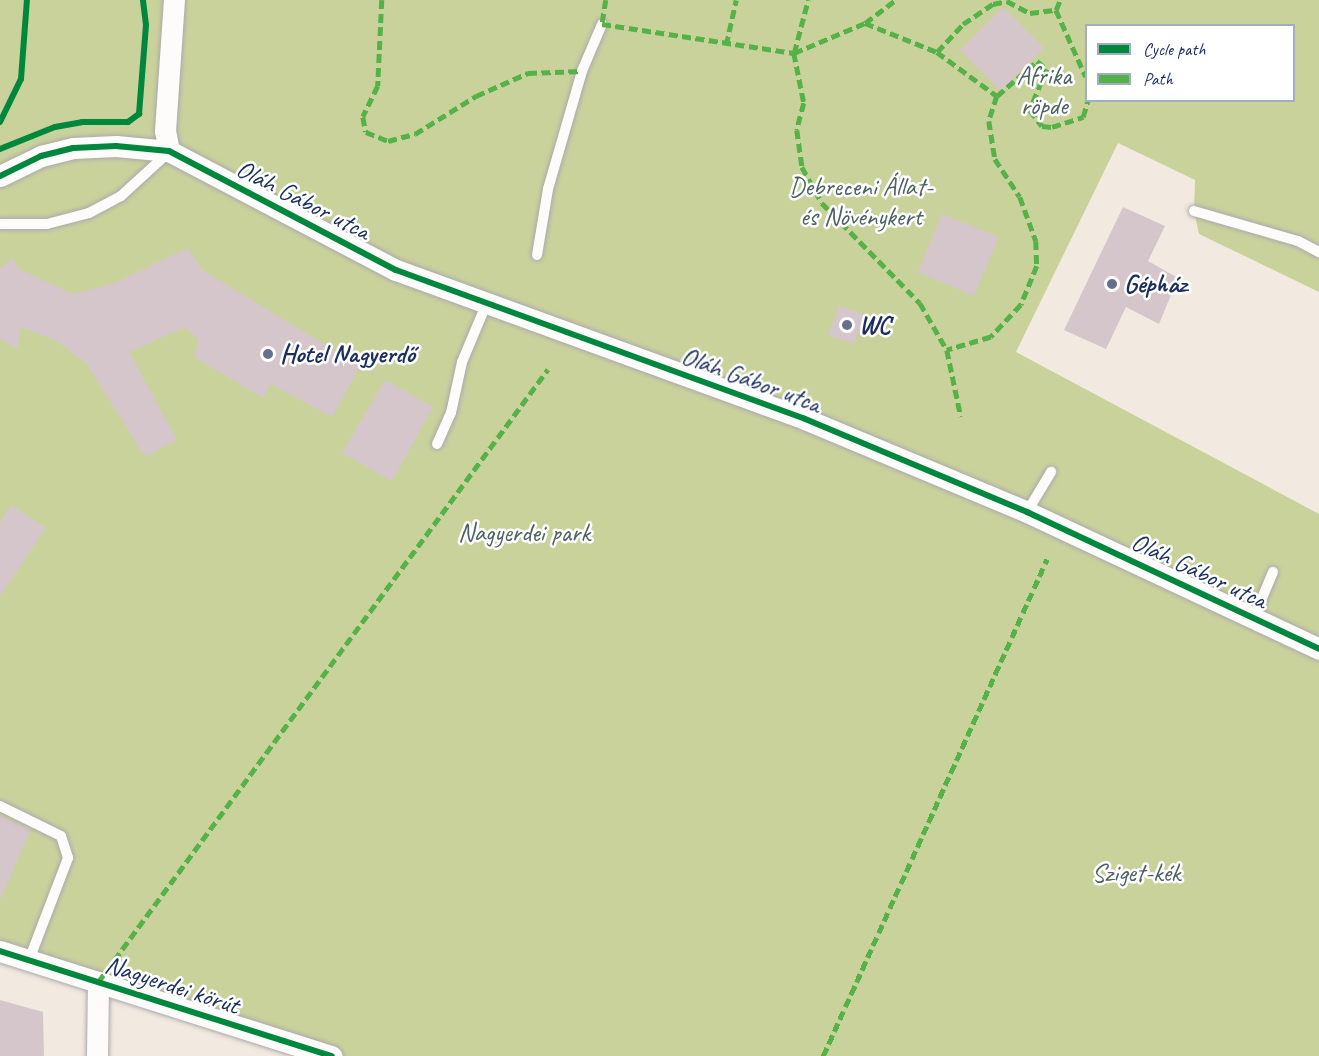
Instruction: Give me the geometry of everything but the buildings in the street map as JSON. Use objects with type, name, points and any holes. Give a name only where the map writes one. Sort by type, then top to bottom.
[{"type":"street","points":[[0,176],[41,156],[73,148],[116,146],[169,151],[165,131],[174,0]]},
{"type":"street","name":"Oláh Gábor utca","points":[[169,151],[396,270],[805,419],[1027,512],[1319,649]]},
{"type":"street","name":"Nagyerdei körút","points":[[0,951],[332,1056]]},
{"type":"street","points":[[97,1056],[98,982]]},
{"type":"lane","points":[[537,255],[551,178],[582,71],[602,24]]},
{"type":"lane","points":[[0,224],[47,224],[89,213],[121,196],[169,151]]},
{"type":"lane","points":[[1194,211],[1299,241],[1319,252]]},
{"type":"lane","points":[[437,444],[451,413],[462,362],[486,304]]},
{"type":"lane","points":[[1027,512],[1051,472]]},
{"type":"lane","points":[[1254,617],[1273,572]]},
{"type":"lane","points":[[0,806],[61,836],[68,858],[29,960]]},
{"type":"green space","name":"Nagyerdei park","points":[[0,0],[1319,0],[1319,292],[1199,234],[1194,211],[1195,180],[1118,143],[1016,352],[1319,514],[1319,1056],[332,1056],[0,951]]},
{"type":"marked path","points":[[382,0],[378,86],[363,117],[366,132],[388,141],[415,134],[476,96],[528,73],[582,71]]},
{"type":"marked path","points":[[606,0],[602,24],[794,53],[804,103],[797,130],[802,167],[822,203],[920,303],[947,350],[961,417]]},
{"type":"marked path","points":[[726,45],[736,0]]},
{"type":"marked path","points":[[794,53],[808,0]]},
{"type":"marked path","points":[[865,23],[896,0]]},
{"type":"marked path","points":[[937,52],[963,24],[993,4],[1007,1],[1030,13],[1056,10],[1060,0]]},
{"type":"marked path","points":[[1056,10],[1085,75]]},
{"type":"marked path","points":[[794,53],[865,23],[937,52],[997,96],[989,121],[995,159],[1020,197],[1036,241],[1037,266],[1021,305],[991,337],[947,350]]},
{"type":"marked path","points":[[997,96],[1037,61],[1047,69],[1030,110],[1042,126],[1052,127],[1083,117],[1087,102]]},
{"type":"marked path","points":[[98,982],[548,369]]},
{"type":"marked path","points":[[823,1056],[1047,559]]},
{"type":"cycle path","points":[[0,122],[21,79],[27,0]]},
{"type":"cycle path","points":[[0,149],[55,127],[82,122],[128,122],[139,114],[146,25],[143,0]]},
{"type":"cycle path","points":[[0,176],[41,156],[73,148],[116,146],[169,151],[396,270],[805,419],[1027,512],[1319,649]]},
{"type":"cycle path","points":[[0,951],[332,1056]]},
{"type":"place","name":"Gépház","points":[[1112,284]]},
{"type":"place","name":"WC","points":[[847,325]]},
{"type":"place","name":"Hotel Nagyerdő","points":[[268,354]]},
{"type":"park label","name":"Afrika röpde","points":[[1044,91]]},
{"type":"park label","name":"Debreceni Állat- és Növénykert","points":[[861,202]]},
{"type":"park label","name":"Sziget-kék","points":[[1136,873]]}]
